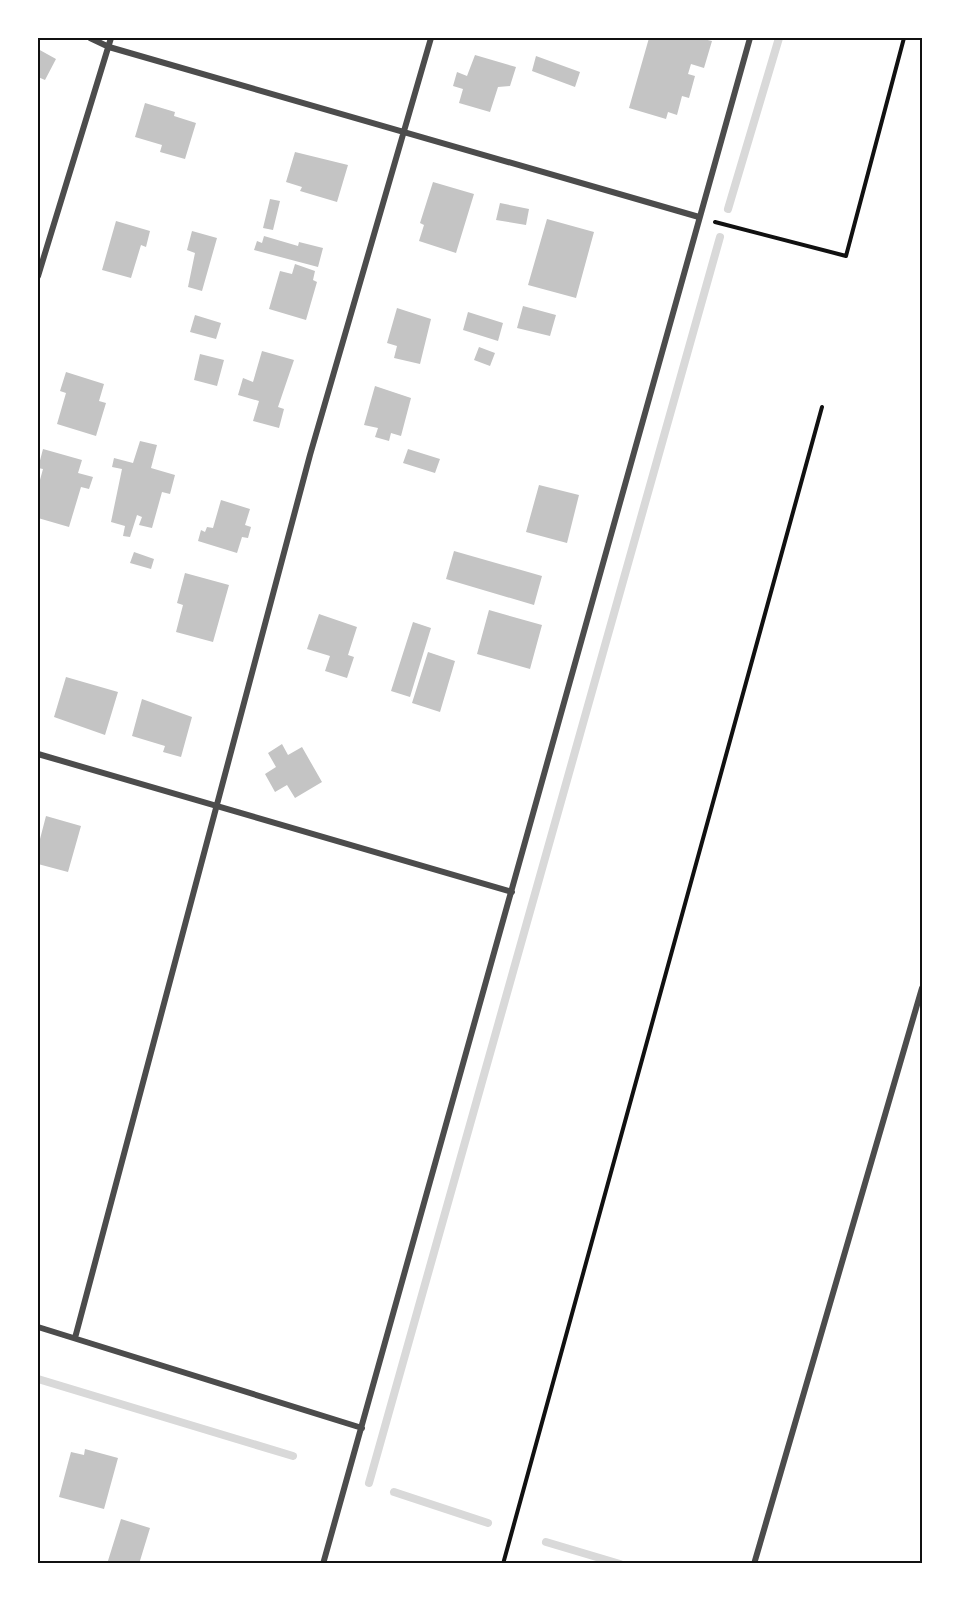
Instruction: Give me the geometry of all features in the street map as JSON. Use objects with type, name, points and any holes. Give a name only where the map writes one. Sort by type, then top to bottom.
[{"type":"street","points":[[90,38],[109,47],[699,218]]},
{"type":"street","points":[[38,276],[111,38]]},
{"type":"street","points":[[75,1338],[309,455],[430,38]]},
{"type":"street","points":[[323,1563],[750,38]]},
{"type":"street","points":[[38,754],[512,892]]},
{"type":"street","points":[[754,1563],[922,988]]},
{"type":"street","points":[[38,1327],[362,1428]]},
{"type":"path","points":[[699,218],[846,256],[904,38]]},
{"type":"path","points":[[503,1563],[822,407]]},
{"type":"building","points":[[649,38],[699,38],[712,41],[704,68],[691,64],[688,74],[695,76],[689,98],[682,96],[677,115],[668,112],[666,119],[629,108]]},
{"type":"building","points":[[38,49],[56,59],[45,80],[38,77]]},
{"type":"building","points":[[475,55],[516,67],[510,86],[498,87],[490,112],[459,103],[463,89],[453,86],[457,72],[467,76]]},
{"type":"building","points":[[536,56],[580,72],[575,87],[532,71]]},
{"type":"building","points":[[145,103],[175,112],[174,116],[196,123],[185,159],[160,152],[162,145],[135,137]]},
{"type":"building","points":[[295,152],[348,165],[337,202],[300,191],[302,187],[286,182]]},
{"type":"building","points":[[433,182],[474,194],[456,253],[419,241],[424,225],[420,223]]},
{"type":"building","points":[[270,199],[280,201],[273,230],[263,228]]},
{"type":"building","points":[[500,203],[529,209],[526,225],[496,220]]},
{"type":"building","points":[[547,219],[594,232],[576,298],[528,285]]},
{"type":"building","points":[[116,221],[150,231],[146,247],[141,245],[131,278],[102,270]]},
{"type":"building","points":[[192,231],[217,238],[202,291],[188,287],[195,253],[187,250]]},
{"type":"building","points":[[264,236],[298,246],[299,242],[323,248],[318,267],[254,250],[257,241],[262,243]]},
{"type":"building","points":[[295,264],[315,271],[313,280],[317,282],[306,320],[269,309],[280,271],[292,274]]},
{"type":"building","points":[[523,306],[556,315],[550,336],[517,328]]},
{"type":"building","points":[[397,308],[431,319],[420,364],[394,358],[397,346],[387,343]]},
{"type":"building","points":[[468,312],[503,323],[498,341],[463,330]]},
{"type":"building","points":[[195,315],[221,323],[216,339],[190,332]]},
{"type":"building","points":[[479,347],[495,353],[490,366],[474,360]]},
{"type":"building","points":[[262,351],[294,360],[278,407],[284,409],[279,428],[253,421],[259,401],[238,395],[243,378],[253,382]]},
{"type":"building","points":[[200,354],[224,360],[217,386],[194,380]]},
{"type":"building","points":[[66,372],[104,384],[99,401],[106,403],[96,436],[57,424],[66,393],[60,391]]},
{"type":"building","points":[[375,386],[411,398],[401,436],[391,433],[389,441],[375,437],[378,428],[364,425]]},
{"type":"building","points":[[140,441],[157,445],[151,468],[175,475],[170,494],[162,492],[152,528],[139,525],[142,517],[137,515],[130,537],[123,536],[125,526],[111,522],[122,469],[112,467],[114,458],[133,463]]},
{"type":"building","points":[[43,449],[82,460],[78,473],[93,477],[89,489],[81,487],[69,527],[38,518],[38,487],[43,469],[38,468]]},
{"type":"building","points":[[408,449],[440,459],[435,473],[403,463]]},
{"type":"building","points":[[539,485],[579,495],[567,543],[526,532]]},
{"type":"building","points":[[221,500],[250,509],[245,525],[251,527],[248,538],[242,537],[237,553],[198,541],[201,530],[205,532],[207,527],[213,528]]},
{"type":"building","points":[[454,551],[542,576],[534,605],[446,579]]},
{"type":"building","points":[[134,552],[154,559],[151,569],[130,563]]},
{"type":"building","points":[[185,573],[229,585],[213,642],[176,632],[183,605],[177,603]]},
{"type":"building","points":[[489,610],[542,625],[530,669],[477,654]]},
{"type":"building","points":[[319,614],[357,627],[348,655],[354,657],[347,678],[325,671],[330,656],[307,649]]},
{"type":"building","points":[[413,622],[431,628],[410,697],[391,691]]},
{"type":"building","points":[[428,652],[455,661],[440,712],[412,703]]},
{"type":"building","points":[[66,677],[118,692],[105,735],[54,717]]},
{"type":"building","points":[[142,699],[192,717],[181,757],[163,752],[165,746],[132,736]]},
{"type":"building","points":[[282,744],[288,755],[302,747],[322,782],[295,798],[287,785],[275,792],[265,774],[276,767],[268,753]]},
{"type":"building","points":[[46,816],[81,826],[68,872],[38,864],[38,839],[40,839]]},
{"type":"building","points":[[85,1449],[118,1458],[104,1509],[59,1497],[71,1452],[84,1455]]},
{"type":"building","points":[[121,1519],[150,1528],[139,1564],[107,1564]]},
{"type":"waterway","points":[[728,209],[779,38]]},
{"type":"waterway","points":[[369,1483],[720,237]]},
{"type":"waterway","points":[[38,1379],[293,1456]]},
{"type":"waterway","points":[[394,1492],[488,1523]]},
{"type":"waterway","points":[[546,1542],[620,1564]]}]
